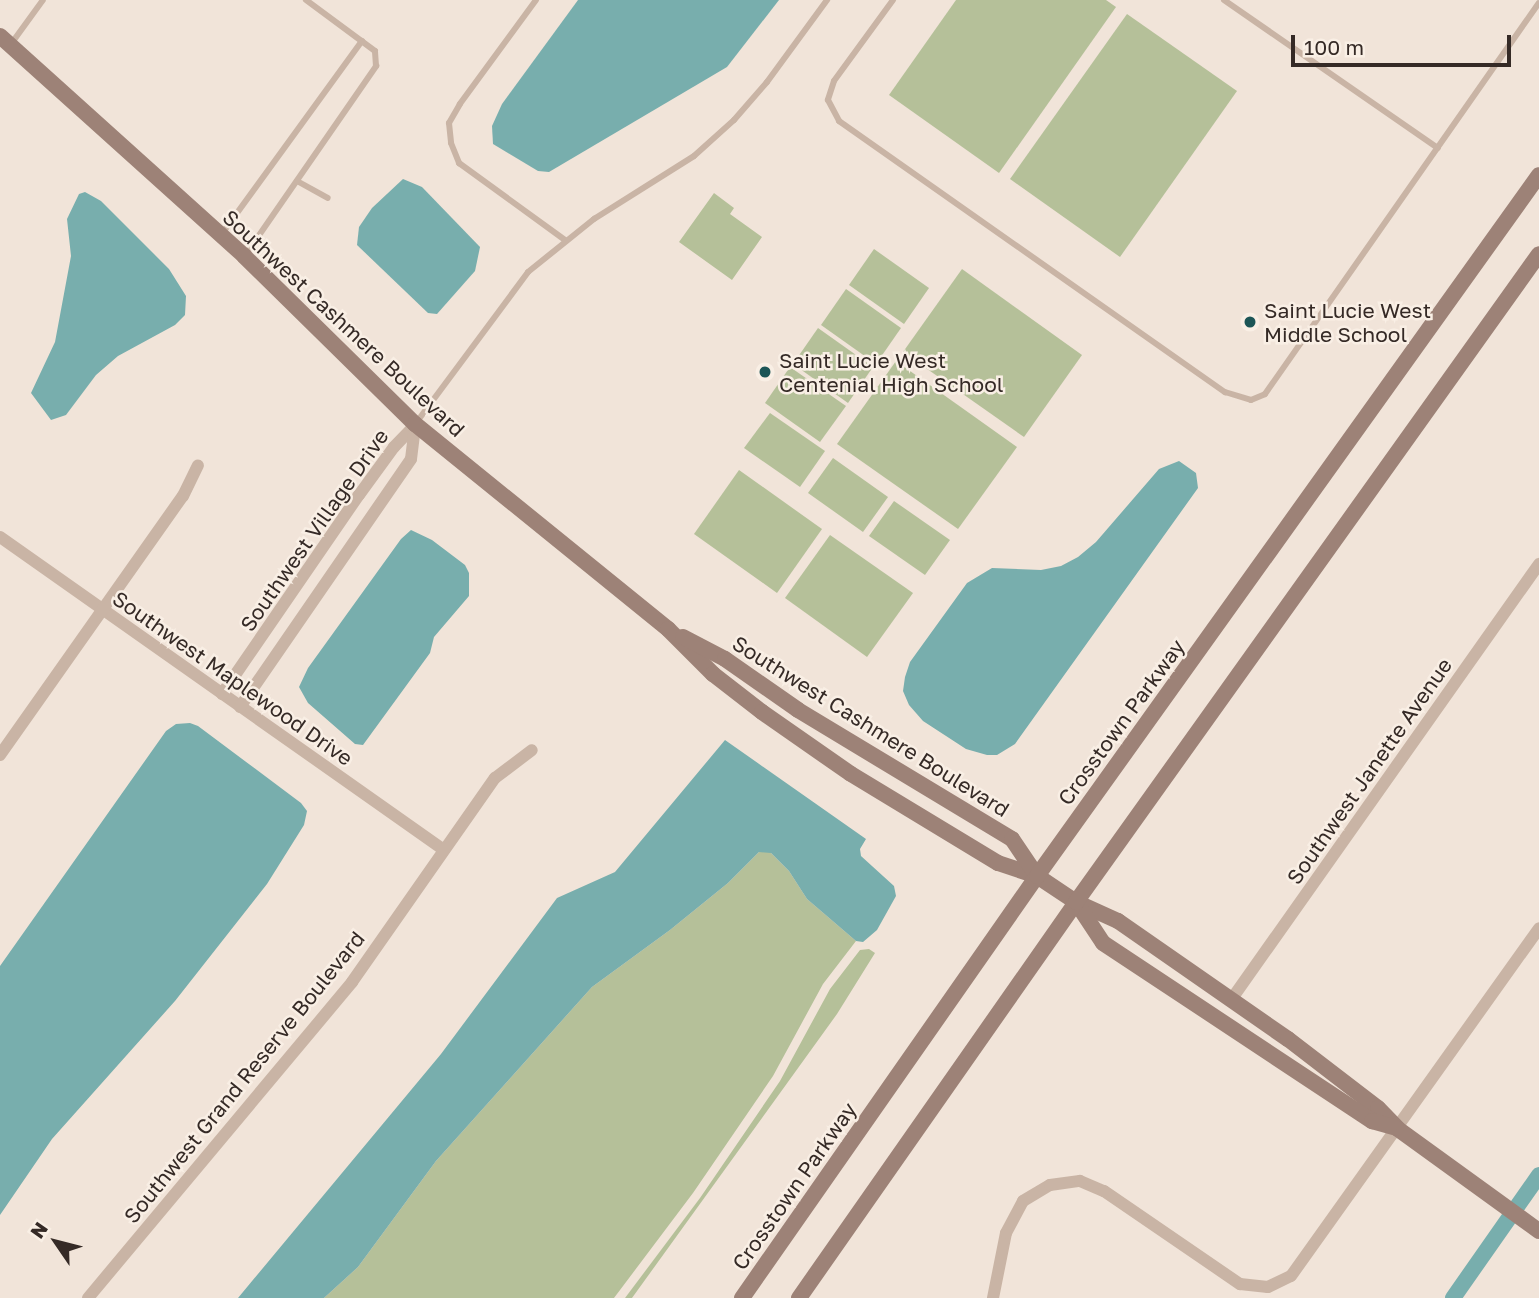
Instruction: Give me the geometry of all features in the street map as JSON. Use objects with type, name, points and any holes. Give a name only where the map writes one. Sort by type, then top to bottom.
[{"type":"street","name":"Southwest Cashmere Boulevard","points":[[5,40],[244,256],[415,424],[668,629],[713,674],[851,774],[999,863],[1037,876],[1076,902],[1118,920],[1316,1060],[1378,1108],[1398,1129],[1539,1231]]},
{"type":"street","name":"Crosstown Parkway","points":[[742,1298],[1037,876],[1539,175]]},
{"type":"street","points":[[799,1298],[1076,902],[1539,254]]},
{"type":"street","name":"Southwest Village Drive","points":[[222,694],[366,485],[415,424]]},
{"type":"street","name":"Southwest Village Drive","points":[[240,707],[411,459],[415,424]]},
{"type":"street","points":[[0,755],[183,496],[198,465]]},
{"type":"street","name":"Southwest Maplewood Drive","points":[[0,537],[443,850]]},
{"type":"street","name":"Southwest Janette Avenue","points":[[1231,1000],[1539,564]]},
{"type":"street","name":"Southwest Cashmere Boulevard","points":[[668,629],[725,659],[798,710],[1012,839],[1037,876]]},
{"type":"street","name":"Southwest Grand Reserve Boulevard","points":[[88,1298],[352,982],[495,778],[532,750]]},
{"type":"street","name":"Southwest Cashmere Boulevard","points":[[1076,902],[1103,943],[1372,1121],[1398,1129]]},
{"type":"street","points":[[993,1298],[1006,1233],[1023,1201],[1050,1185],[1080,1181],[1104,1191],[1240,1284],[1268,1287],[1291,1276],[1539,928]]},
{"type":"lane","points":[[5,40],[43,0]]},
{"type":"lane","points":[[244,256],[372,76],[375,51],[306,0]]},
{"type":"lane","points":[[536,0],[460,104],[449,123],[451,143],[459,163],[565,240]]},
{"type":"lane","points":[[415,424],[528,272],[565,240],[637,190],[694,156],[734,120],[767,82],[827,0]]},
{"type":"lane","points":[[893,0],[834,81],[828,100],[839,121],[1225,392],[1251,400],[1265,394],[1539,3]]},
{"type":"lane","points":[[1224,0],[1438,148]]},
{"type":"lane","points":[[221,235],[362,41]]},
{"type":"lane","points":[[297,181],[328,198]]},
{"type":"green space","points":[[956,0],[1106,0],[1116,7],[999,173],[889,95]]},
{"type":"green space","points":[[1127,14],[1237,91],[1120,257],[1010,179]]},
{"type":"green space","points":[[714,193],[734,208],[730,214],[762,237],[732,280],[679,242]]},
{"type":"green space","points":[[874,249],[929,288],[904,324],[849,285]]},
{"type":"green space","points":[[962,269],[1082,355],[1024,437],[903,352]]},
{"type":"green space","points":[[846,289],[901,328],[876,364],[821,325]]},
{"type":"green space","points":[[818,328],[873,367],[848,403],[793,364]]},
{"type":"green space","points":[[896,361],[1017,447],[958,529],[837,444]]},
{"type":"green space","points":[[790,367],[846,406],[820,442],[765,403]]},
{"type":"green space","points":[[770,413],[825,451],[800,487],[744,448]]},
{"type":"green space","points":[[833,458],[888,497],[863,532],[808,493]]},
{"type":"green space","points":[[739,470],[822,529],[777,593],[694,534]]},
{"type":"green space","points":[[894,501],[950,540],[925,575],[869,536]]},
{"type":"green space","points":[[830,535],[913,593],[867,657],[785,598]]},
{"type":"green space","points":[[759,852],[770,852],[789,871],[807,899],[856,941],[823,984],[773,1076],[693,1193],[614,1298],[324,1298],[358,1267],[436,1161],[592,987],[670,930],[728,883]]},
{"type":"green space","points":[[869,949],[875,953],[837,1014],[632,1298],[625,1298],[700,1198],[780,1081],[830,989],[860,950]]},
{"type":"water","points":[[578,0],[779,0],[727,67],[549,172],[538,171],[493,144],[492,126],[502,104]]},
{"type":"water","points":[[403,179],[422,187],[480,247],[475,271],[437,314],[428,313],[357,245],[359,227],[372,208]]},
{"type":"water","points":[[85,192],[101,201],[169,269],[186,296],[185,315],[175,325],[118,356],[96,375],[66,415],[51,420],[31,393],[55,342],[71,256],[67,219],[79,194]]},
{"type":"water","points":[[1179,461],[1196,473],[1198,488],[1015,744],[997,755],[987,755],[966,749],[923,721],[909,705],[903,691],[905,677],[910,662],[967,583],[992,568],[1041,570],[1061,566],[1078,557],[1096,542],[1159,469]]},
{"type":"water","points":[[411,530],[432,540],[465,565],[469,573],[469,596],[434,637],[430,653],[363,745],[355,744],[308,703],[299,687],[308,668],[401,539]]},
{"type":"water","points":[[190,723],[198,726],[301,803],[307,811],[304,825],[267,884],[175,1001],[52,1139],[0,1215],[0,966],[166,731],[176,724]]},
{"type":"water","points":[[725,740],[866,839],[860,849],[861,856],[894,886],[896,896],[877,930],[863,942],[856,941],[807,899],[789,871],[771,853],[759,852],[728,883],[670,930],[592,987],[436,1161],[358,1267],[324,1298],[238,1298],[441,1054],[557,898],[615,872]]},
{"type":"waterway","points":[[1453,1298],[1539,1175]]},
{"type":"place","name":"Saint Lucie West Middle School","points":[[1250,322]]},
{"type":"place","name":"Saint Lucie West Centenial High School","points":[[765,372]]}]
